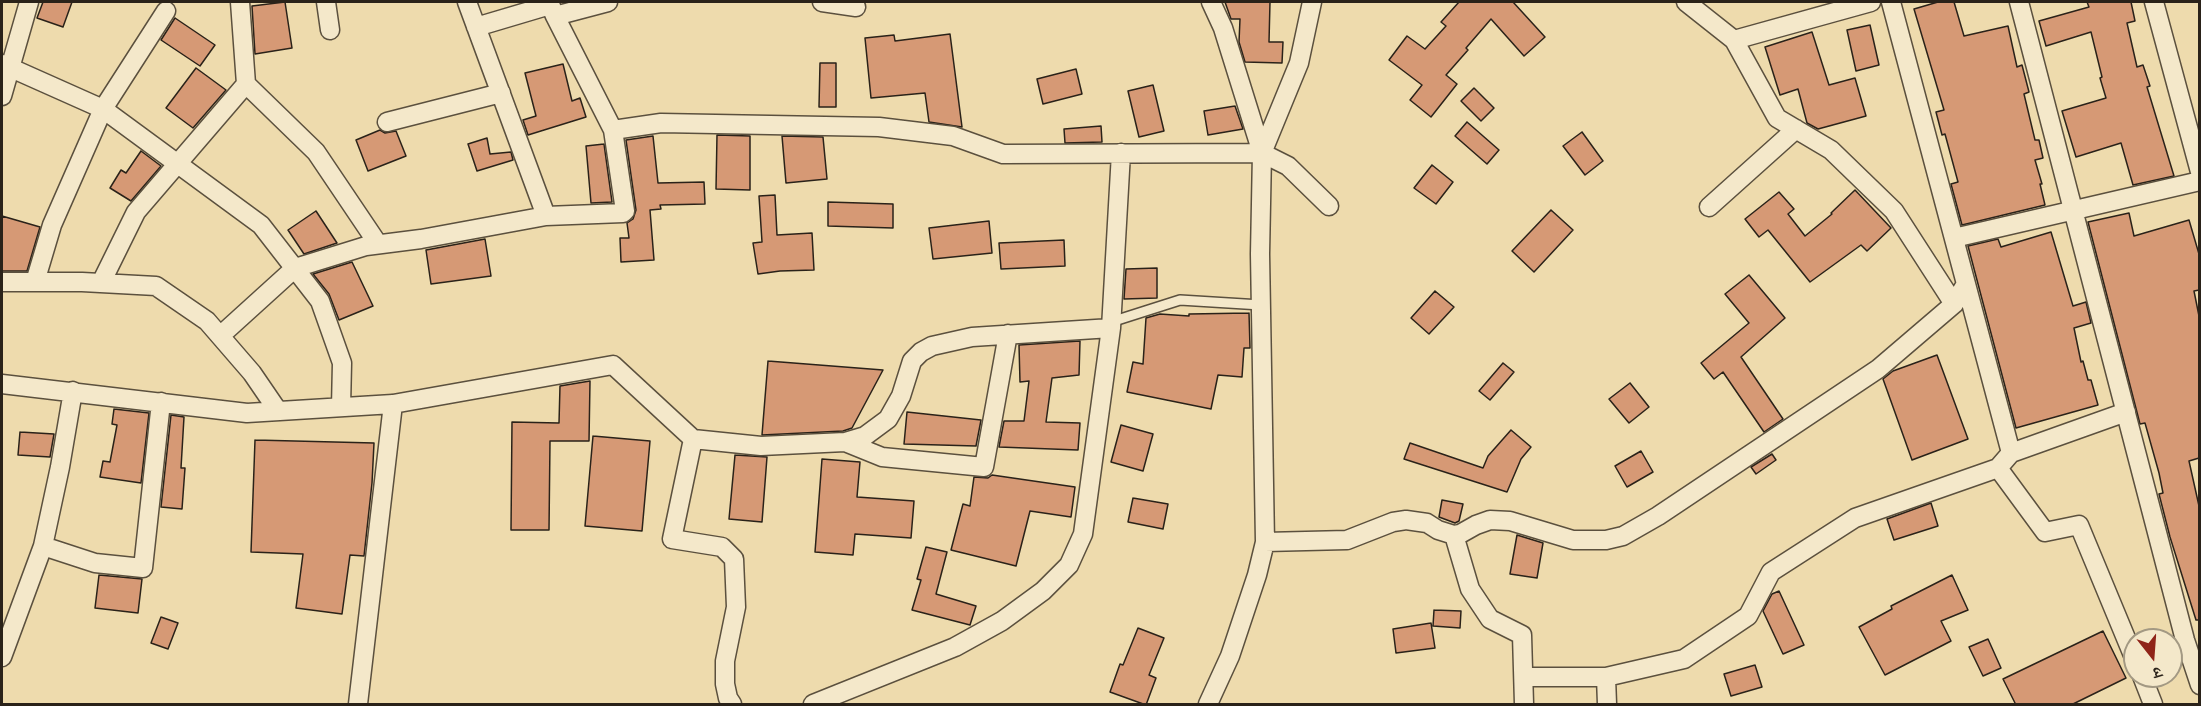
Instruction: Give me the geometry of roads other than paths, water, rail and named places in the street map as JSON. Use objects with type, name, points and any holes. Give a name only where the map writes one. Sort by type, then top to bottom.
[{"type":"street","points":[[2,96],[6,66],[29,2]]},
{"type":"street","points":[[240,2],[246,84],[316,152],[378,244]]},
{"type":"street","points":[[326,2],[330,30]]},
{"type":"street","points":[[467,2],[546,216]]},
{"type":"street","points":[[477,27],[551,8],[602,2]]},
{"type":"street","points":[[822,2],[856,7]]},
{"type":"street","points":[[1208,705],[1230,656],[1257,575],[1265,542],[1260,254],[1262,153],[1223,28],[1211,2]]},
{"type":"street","points":[[1262,153],[1299,63],[1312,2]]},
{"type":"street","points":[[1686,2],[1734,40],[1777,118],[1831,150],[1894,211],[1954,304]]},
{"type":"street","points":[[1734,40],[1871,2]]},
{"type":"street","points":[[1891,2],[2011,453]]},
{"type":"street","points":[[2019,2],[2199,685]]},
{"type":"street","points":[[2154,2],[2199,172]]},
{"type":"street","points":[[220,336],[295,268],[366,246],[421,239],[546,216],[624,213],[613,130],[551,8]]},
{"type":"street","points":[[35,282],[52,225],[103,109],[166,11]]},
{"type":"street","points":[[6,66],[103,109],[261,225],[320,301],[342,363],[341,407]]},
{"type":"street","points":[[102,283],[136,212],[246,84]]},
{"type":"street","points":[[387,122],[501,93]]},
{"type":"street","points":[[613,130],[661,123],[879,127],[953,136],[1003,154],[1262,153],[1288,166],[1329,206]]},
{"type":"street","points":[[1709,207],[1796,129]]},
{"type":"street","points":[[813,705],[955,648],[1002,621],[1043,591],[1069,565],[1083,534],[1111,325],[1121,153]]},
{"type":"street","points":[[1954,238],[2199,181]]},
{"type":"street","points":[[2,282],[156,286],[207,321],[252,373],[278,411]]},
{"type":"street","points":[[1265,542],[1347,540],[1393,522],[1406,520],[1427,523],[1438,530],[1454,535],[1490,520],[1509,521],[1573,540],[1606,540],[1623,536],[1658,516],[1878,369],[1954,304],[1966,284]]},
{"type":"street","points":[[2,384],[247,412],[393,404],[613,365],[693,439],[761,446],[845,442],[865,436],[888,419],[901,396],[912,361],[932,346],[972,337],[1111,325]]},
{"type":"street","points":[[845,442],[882,457],[984,467],[1008,334]]},
{"type":"street","points":[[2,657],[43,546],[74,391]]},
{"type":"street","points":[[43,546],[95,563],[143,568],[161,402]]},
{"type":"street","points":[[358,705],[393,404]]},
{"type":"street","points":[[1524,676],[1606,677],[1684,659],[1748,616],[1771,572],[1855,518],[1998,468],[2011,453],[2126,412]]},
{"type":"street","points":[[693,439],[672,539],[722,547],[734,559],[736,607],[725,661],[725,684],[732,705]]},
{"type":"street","points":[[1998,468],[2045,532],[2079,525],[2123,631]]},
{"type":"street","points":[[1454,535],[1470,589],[1490,619],[1522,634],[1524,705]]},
{"type":"street","points":[[1606,677],[1607,705]]},
{"type":"street","points":[[2147,688],[2153,705]]},
{"type":"lane","points":[[1111,325],[1180,300],[1261,305]]}]
